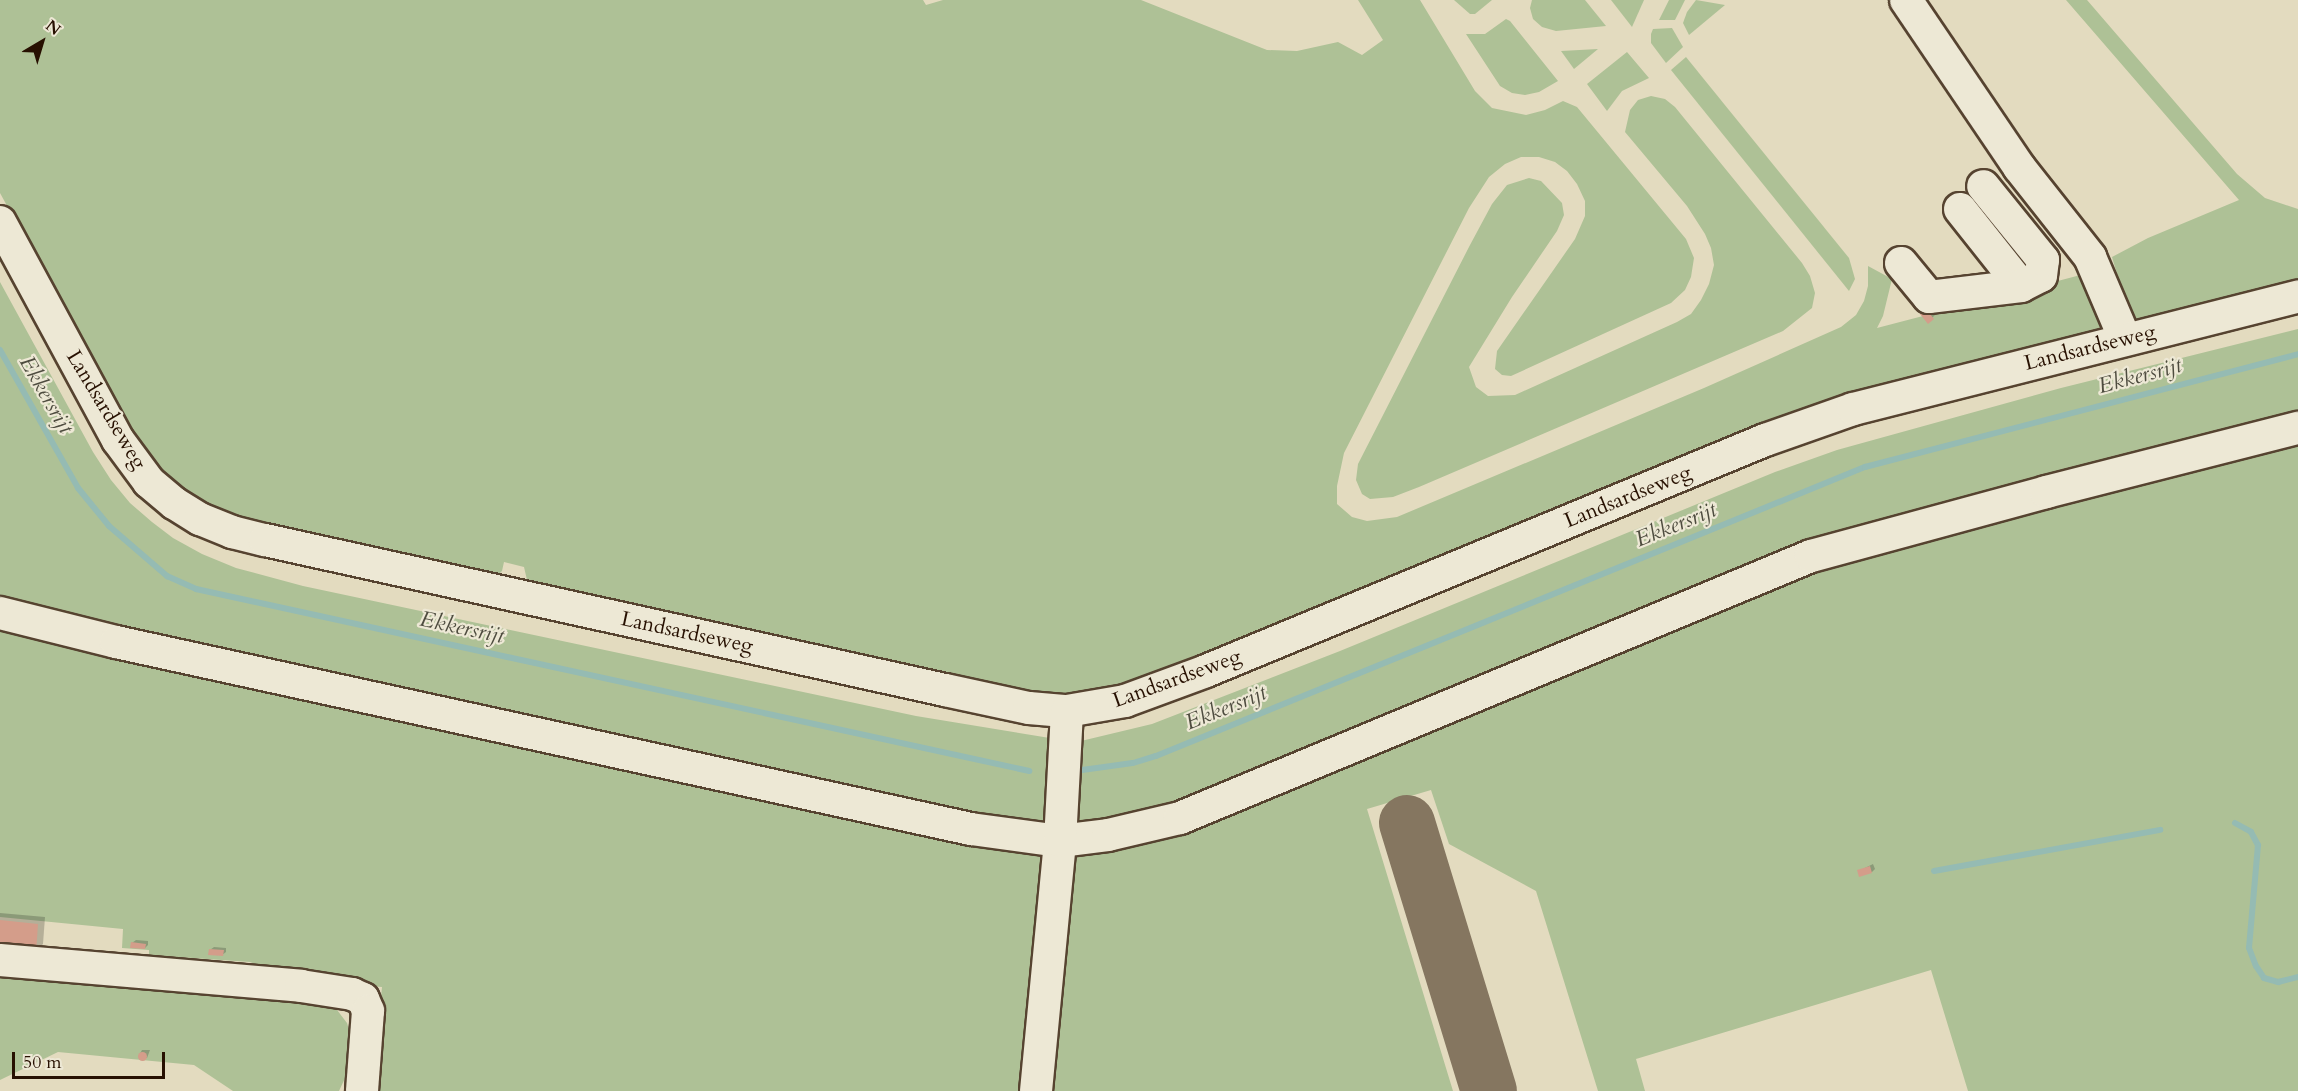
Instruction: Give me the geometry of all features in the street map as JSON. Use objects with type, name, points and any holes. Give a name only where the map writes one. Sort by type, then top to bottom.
[{"type":"street","points":[[1906,0],[2019,167],[2090,257],[2125,339]]},
{"type":"street","points":[[1901,263],[1929,297],[2021,286],[2041,276],[2043,260],[1983,186]]},
{"type":"street","points":[[1960,209],[2021,286]]},
{"type":"street","name":"Landsardseweg","points":[[0,222],[118,440],[149,482],[174,503],[200,519],[265,540],[933,688],[1029,708],[1066,711],[1125,701],[1206,671],[1765,440],[1853,410],[2298,296]]},
{"type":"street","points":[[0,614],[116,642],[971,829],[1060,842],[1108,835],[1180,818],[1811,556],[2046,492],[2298,428]]},
{"type":"street","points":[[1036,1091],[1060,842],[1066,711]]},
{"type":"street","points":[[0,960],[301,986],[352,994],[363,999],[368,1011],[362,1091]]},
{"type":"green space","points":[[0,0],[923,0],[926,5],[943,0],[1141,0],[1267,50],[1297,51],[1338,42],[1362,55],[1383,40],[1358,0],[1420,0],[1475,91],[1492,108],[1526,115],[1545,110],[1563,101],[1577,107],[1686,239],[1694,258],[1691,277],[1685,290],[1671,303],[1511,376],[1502,375],[1495,369],[1497,351],[1575,239],[1585,216],[1585,201],[1577,184],[1567,171],[1555,162],[1539,157],[1521,157],[1505,164],[1489,177],[1469,208],[1344,453],[1337,486],[1337,504],[1352,517],[1367,521],[1397,517],[1704,388],[1841,327],[1856,315],[1864,301],[1868,286],[1868,266],[1892,279],[1883,316],[1877,328],[2092,272],[2100,298],[2104,335],[1945,376],[1128,693],[1053,697],[534,590],[527,580],[524,567],[504,562],[502,571],[491,581],[233,522],[184,494],[157,468],[133,436],[0,193]]},
{"type":"green space","points":[[1454,0],[1492,0],[1475,14],[1470,14]]},
{"type":"green space","points":[[1532,0],[1585,0],[1606,26],[1556,31],[1542,27],[1533,19],[1530,8]]},
{"type":"green space","points":[[1611,0],[1644,0],[1632,27]]},
{"type":"green space","points":[[1669,0],[1685,0],[1675,20],[1659,20]]},
{"type":"green space","points":[[1696,0],[1725,5],[1689,35],[1683,23],[1687,12]]},
{"type":"green space","points":[[2066,0],[2087,0],[2237,174],[2265,198],[2298,209],[2298,287],[2137,327],[2130,318],[2112,257],[2148,238],[2239,200]]},
{"type":"green space","points":[[1506,19],[1558,81],[1539,92],[1525,95],[1512,93],[1500,86],[1466,34],[1485,34]]},
{"type":"green space","points":[[1672,28],[1683,47],[1666,63],[1651,43],[1651,34],[1653,29]]},
{"type":"green space","points":[[1598,49],[1574,69],[1561,51]]},
{"type":"green space","points":[[1627,52],[1649,78],[1622,91],[1607,111],[1587,84]]},
{"type":"green space","points":[[1686,57],[1849,258],[1855,279],[1849,291],[1671,70]]},
{"type":"green space","points":[[1651,96],[1665,99],[1675,107],[1802,263],[1810,276],[1815,293],[1812,308],[1783,331],[1419,487],[1393,497],[1370,499],[1362,494],[1356,480],[1358,464],[1470,245],[1492,204],[1507,185],[1529,178],[1541,181],[1562,203],[1564,215],[1557,231],[1512,297],[1469,367],[1476,387],[1488,396],[1515,395],[1691,314],[1709,284],[1714,265],[1711,248],[1687,206],[1625,132],[1630,110],[1638,100]]},
{"type":"green space","points":[[0,282],[93,452],[111,480],[130,503],[152,522],[173,538],[202,554],[236,568],[303,586],[916,716],[1062,740],[1026,1091],[372,1091],[382,987],[302,981],[250,962],[149,955],[149,950],[122,948],[123,929],[0,917]]},
{"type":"green space","points":[[2298,329],[2298,1091],[1968,1091],[1931,970],[1636,1059],[1645,1091],[1598,1091],[1536,891],[1449,844],[1431,790],[1367,809],[1453,1091],[1045,1091],[1081,741],[1152,724],[1340,651],[1775,472],[1837,450],[2061,388]]},
{"type":"green space","points":[[0,965],[310,993],[334,1006],[347,1023],[353,1043],[353,1061],[339,1091],[233,1091],[194,1065],[58,1052],[0,1080]]},
{"type":"building","points":[[1926,309],[1934,319],[1928,324],[1920,314]]},
{"type":"building","points":[[1870,866],[1872,873],[1859,877],[1857,870]]},
{"type":"building","points":[[0,920],[38,924],[36,953],[0,950]]},
{"type":"building","points":[[131,942],[146,944],[145,949],[130,948]]},
{"type":"building","points":[[209,949],[224,950],[223,956],[208,955]]},
{"type":"building","points":[[142,1051],[147,1056],[142,1061],[137,1056]]},
{"type":"waterway","name":"Ekkersrijt","points":[[0,350],[78,488],[109,526],[167,576],[196,589],[1029,771]]},
{"type":"waterway","name":"Ekkersrijt","points":[[1082,770],[1133,763],[1156,756],[1865,467],[2298,354]]},
{"type":"waterway","points":[[2235,823],[2251,832],[2258,845],[2249,948],[2256,966],[2264,978],[2278,982],[2298,977]]},
{"type":"waterway","points":[[1934,871],[2160,830]]},
{"type":"taxiway","points":[[1407,823],[1489,1091]]}]
